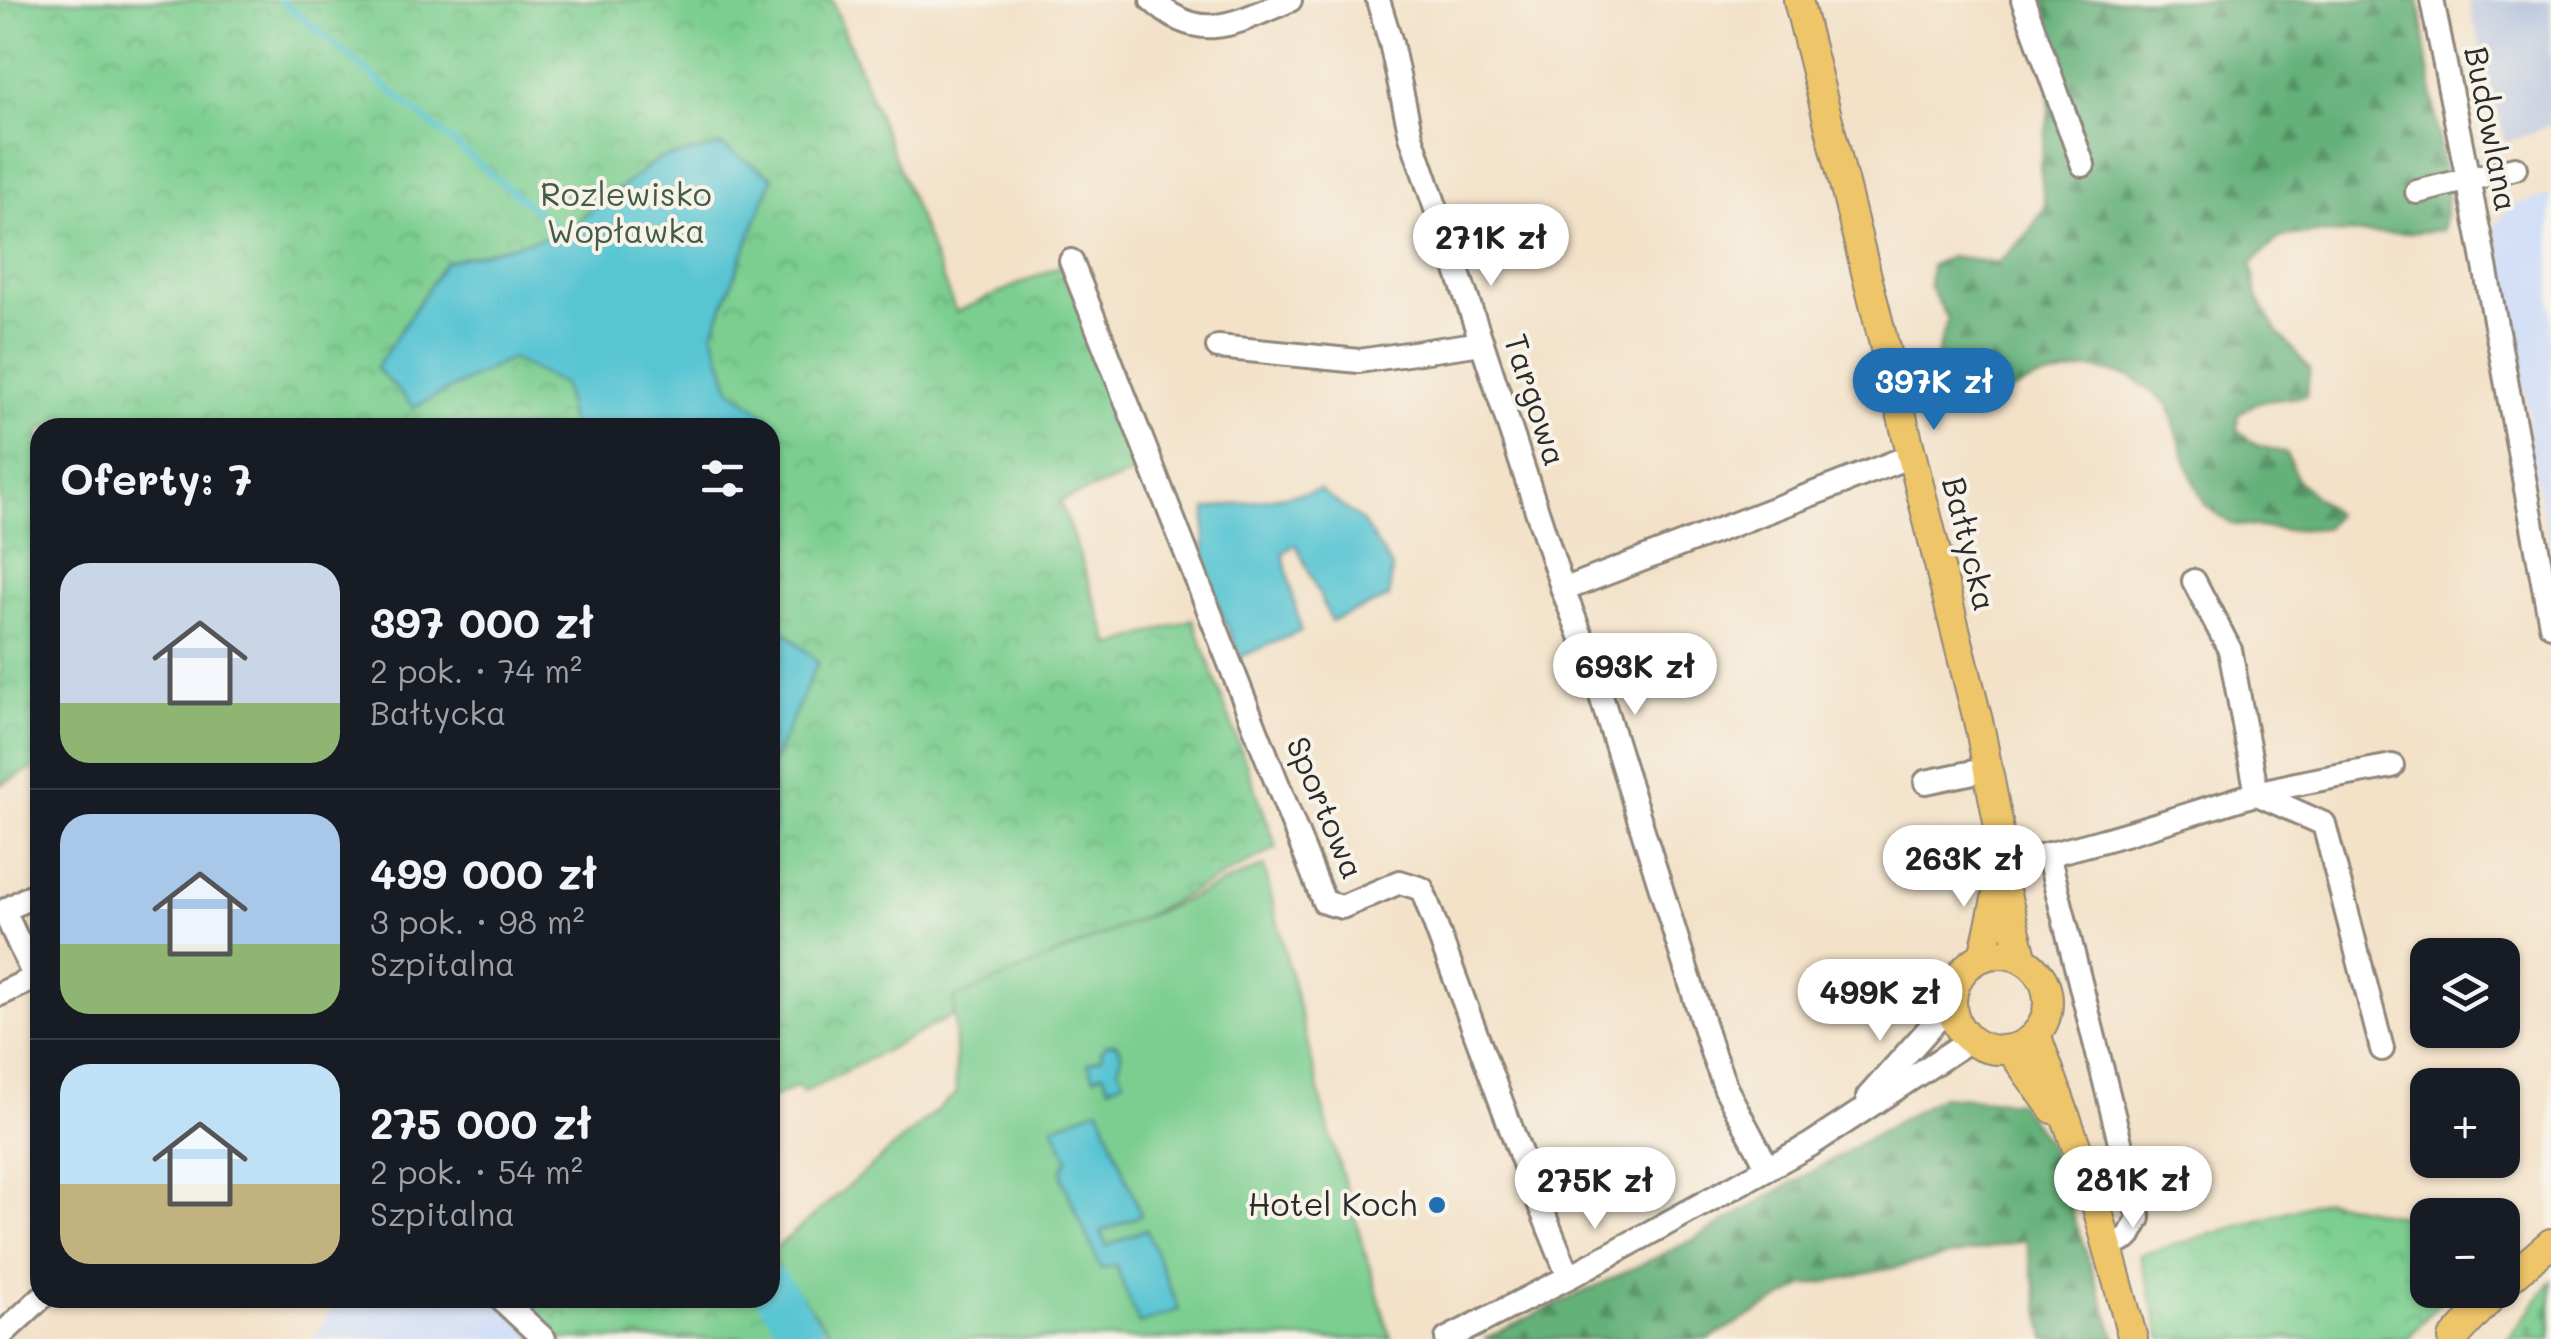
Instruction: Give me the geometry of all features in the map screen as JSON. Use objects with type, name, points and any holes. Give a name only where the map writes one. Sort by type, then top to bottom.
[{"type":"main road","name":"Bałtycka","points":[[1798,0],[1988,769],[1998,822],[2001,870],[2022,960]]},
{"type":"main road","name":"Bałtycka","points":[[1983,957],[2001,870]]},
{"type":"main road","points":[[2010,955],[2022,960],[2034,969],[2047,994],[2044,1022],[2028,1041],[2010,1049],[1989,1049],[1970,1040],[1956,1024],[1952,1003],[1960,975],[1983,957],[2010,955]]},
{"type":"main road","points":[[2036,1034],[2075,1140],[2132,1339]]},
{"type":"main road","points":[[2010,1049],[2075,1140]]},
{"type":"main road","points":[[2520,1270],[2551,1243]]},
{"type":"main road","points":[[2454,1339],[2482,1308]]},
{"type":"street","points":[[1152,0],[1188,26],[1230,25],[1290,0]]},
{"type":"street","name":"Targowa","points":[[1378,0],[1411,136],[1562,590],[1586,651],[1712,1052],[1726,1089],[1768,1168]]},
{"type":"street","points":[[2023,0],[2083,165]]},
{"type":"street","name":"Budowlana","points":[[2432,0],[2551,625]]},
{"type":"street","points":[[2417,192],[2515,168]]},
{"type":"street","name":"Sportowa","points":[[1071,261],[1324,902],[1342,907],[1400,882],[1422,889],[1569,1277]]},
{"type":"street","points":[[1218,347],[1359,361],[1482,342]]},
{"type":"street","points":[[1562,590],[1910,456]]},
{"type":"street","points":[[2194,581],[2230,650],[2257,794]]},
{"type":"street","points":[[2001,870],[2257,794],[2392,766]]},
{"type":"street","points":[[1926,782],[1988,769]]},
{"type":"street","points":[[2257,794],[2324,824],[2382,1050]]},
{"type":"street","points":[[2048,854],[2140,1218],[2130,1236],[2108,1249]]},
{"type":"street","points":[[30,897],[4,911],[30,965]]},
{"type":"street","points":[[0,994],[30,981]]},
{"type":"street","points":[[1847,1120],[1952,1003]]},
{"type":"street","points":[[1447,1339],[1768,1168],[1970,1040]]},
{"type":"street","points":[[0,1336],[30,1308]]},
{"type":"street","points":[[511,1308],[544,1339]]},
{"type":"shaded area","points":[[2468,0],[2551,0],[2551,125],[2506,143]]},
{"type":"shaded area","points":[[2551,195],[2551,549],[2526,431],[2530,417],[2491,232],[2510,205]]},
{"type":"shaded area","points":[[333,1308],[504,1308],[540,1339],[313,1339]]},
{"type":"green space","name":"Rozlewisko Wopławka","points":[[0,0],[832,0],[956,312],[1071,261],[1141,471],[1060,501],[1111,646],[1193,619],[1277,848],[803,1093],[798,1086],[780,1094],[780,418],[30,418],[30,770],[0,785]]},
{"type":"green space","points":[[2034,0],[2419,0],[2447,196],[2443,230],[2316,233],[2279,238],[2252,263],[2257,297],[2277,331],[2310,369],[2306,396],[2258,402],[2238,414],[2237,430],[2256,445],[2286,453],[2298,481],[2335,514],[2326,528],[2284,530],[2231,524],[2205,505],[2189,471],[2168,404],[2132,377],[2091,368],[2033,381],[1988,401],[1955,393],[1937,355],[1948,319],[1929,286],[1931,265],[1950,257],[1998,263],[2027,235],[2045,207],[2040,166],[2049,115],[2051,59]]},
{"type":"green space","points":[[1264,866],[1329,1131],[1391,1339],[835,1339],[780,1270],[780,1244],[956,1094],[954,999]]},
{"type":"green space","points":[[1942,1096],[2018,1102],[2048,1143],[2116,1339],[2046,1339],[2026,1240],[1802,1287],[1709,1339],[1484,1339],[1693,1240]]},
{"type":"green space","points":[[2326,1200],[2410,1218],[2410,1308],[2434,1308],[2407,1339],[2162,1339],[2140,1255]]},
{"type":"green space","points":[[2551,1281],[2551,1339],[2508,1339]]},
{"type":"green space","points":[[780,1300],[807,1339],[540,1339],[504,1308],[780,1308]]},
{"type":"water","points":[[722,146],[773,177],[713,332],[731,389],[770,418],[569,418],[563,384],[511,359],[414,407],[376,368],[445,262],[563,233],[658,159]]},
{"type":"water","points":[[1320,490],[1362,521],[1392,567],[1389,598],[1331,621],[1296,544],[1283,553],[1301,631],[1240,657],[1204,571],[1206,509]]},
{"type":"water","points":[[780,627],[818,662],[780,746]]},
{"type":"water","points":[[1115,1043],[1121,1051],[1118,1067],[1124,1080],[1109,1087],[1103,1073],[1094,1077],[1088,1063],[1102,1057],[1106,1045]]},
{"type":"water","points":[[1099,1108],[1141,1215],[1101,1232],[1107,1246],[1146,1229],[1179,1310],[1139,1324],[1115,1265],[1101,1269],[1062,1178],[1068,1159],[1053,1126]]},
{"type":"waterway","points":[[281,0],[563,233],[564,241]]},
{"type":"waterway","points":[[780,1300],[807,1339]]},
{"type":"place","name":"Hotel Koch","points":[[1437,1205]]}]
